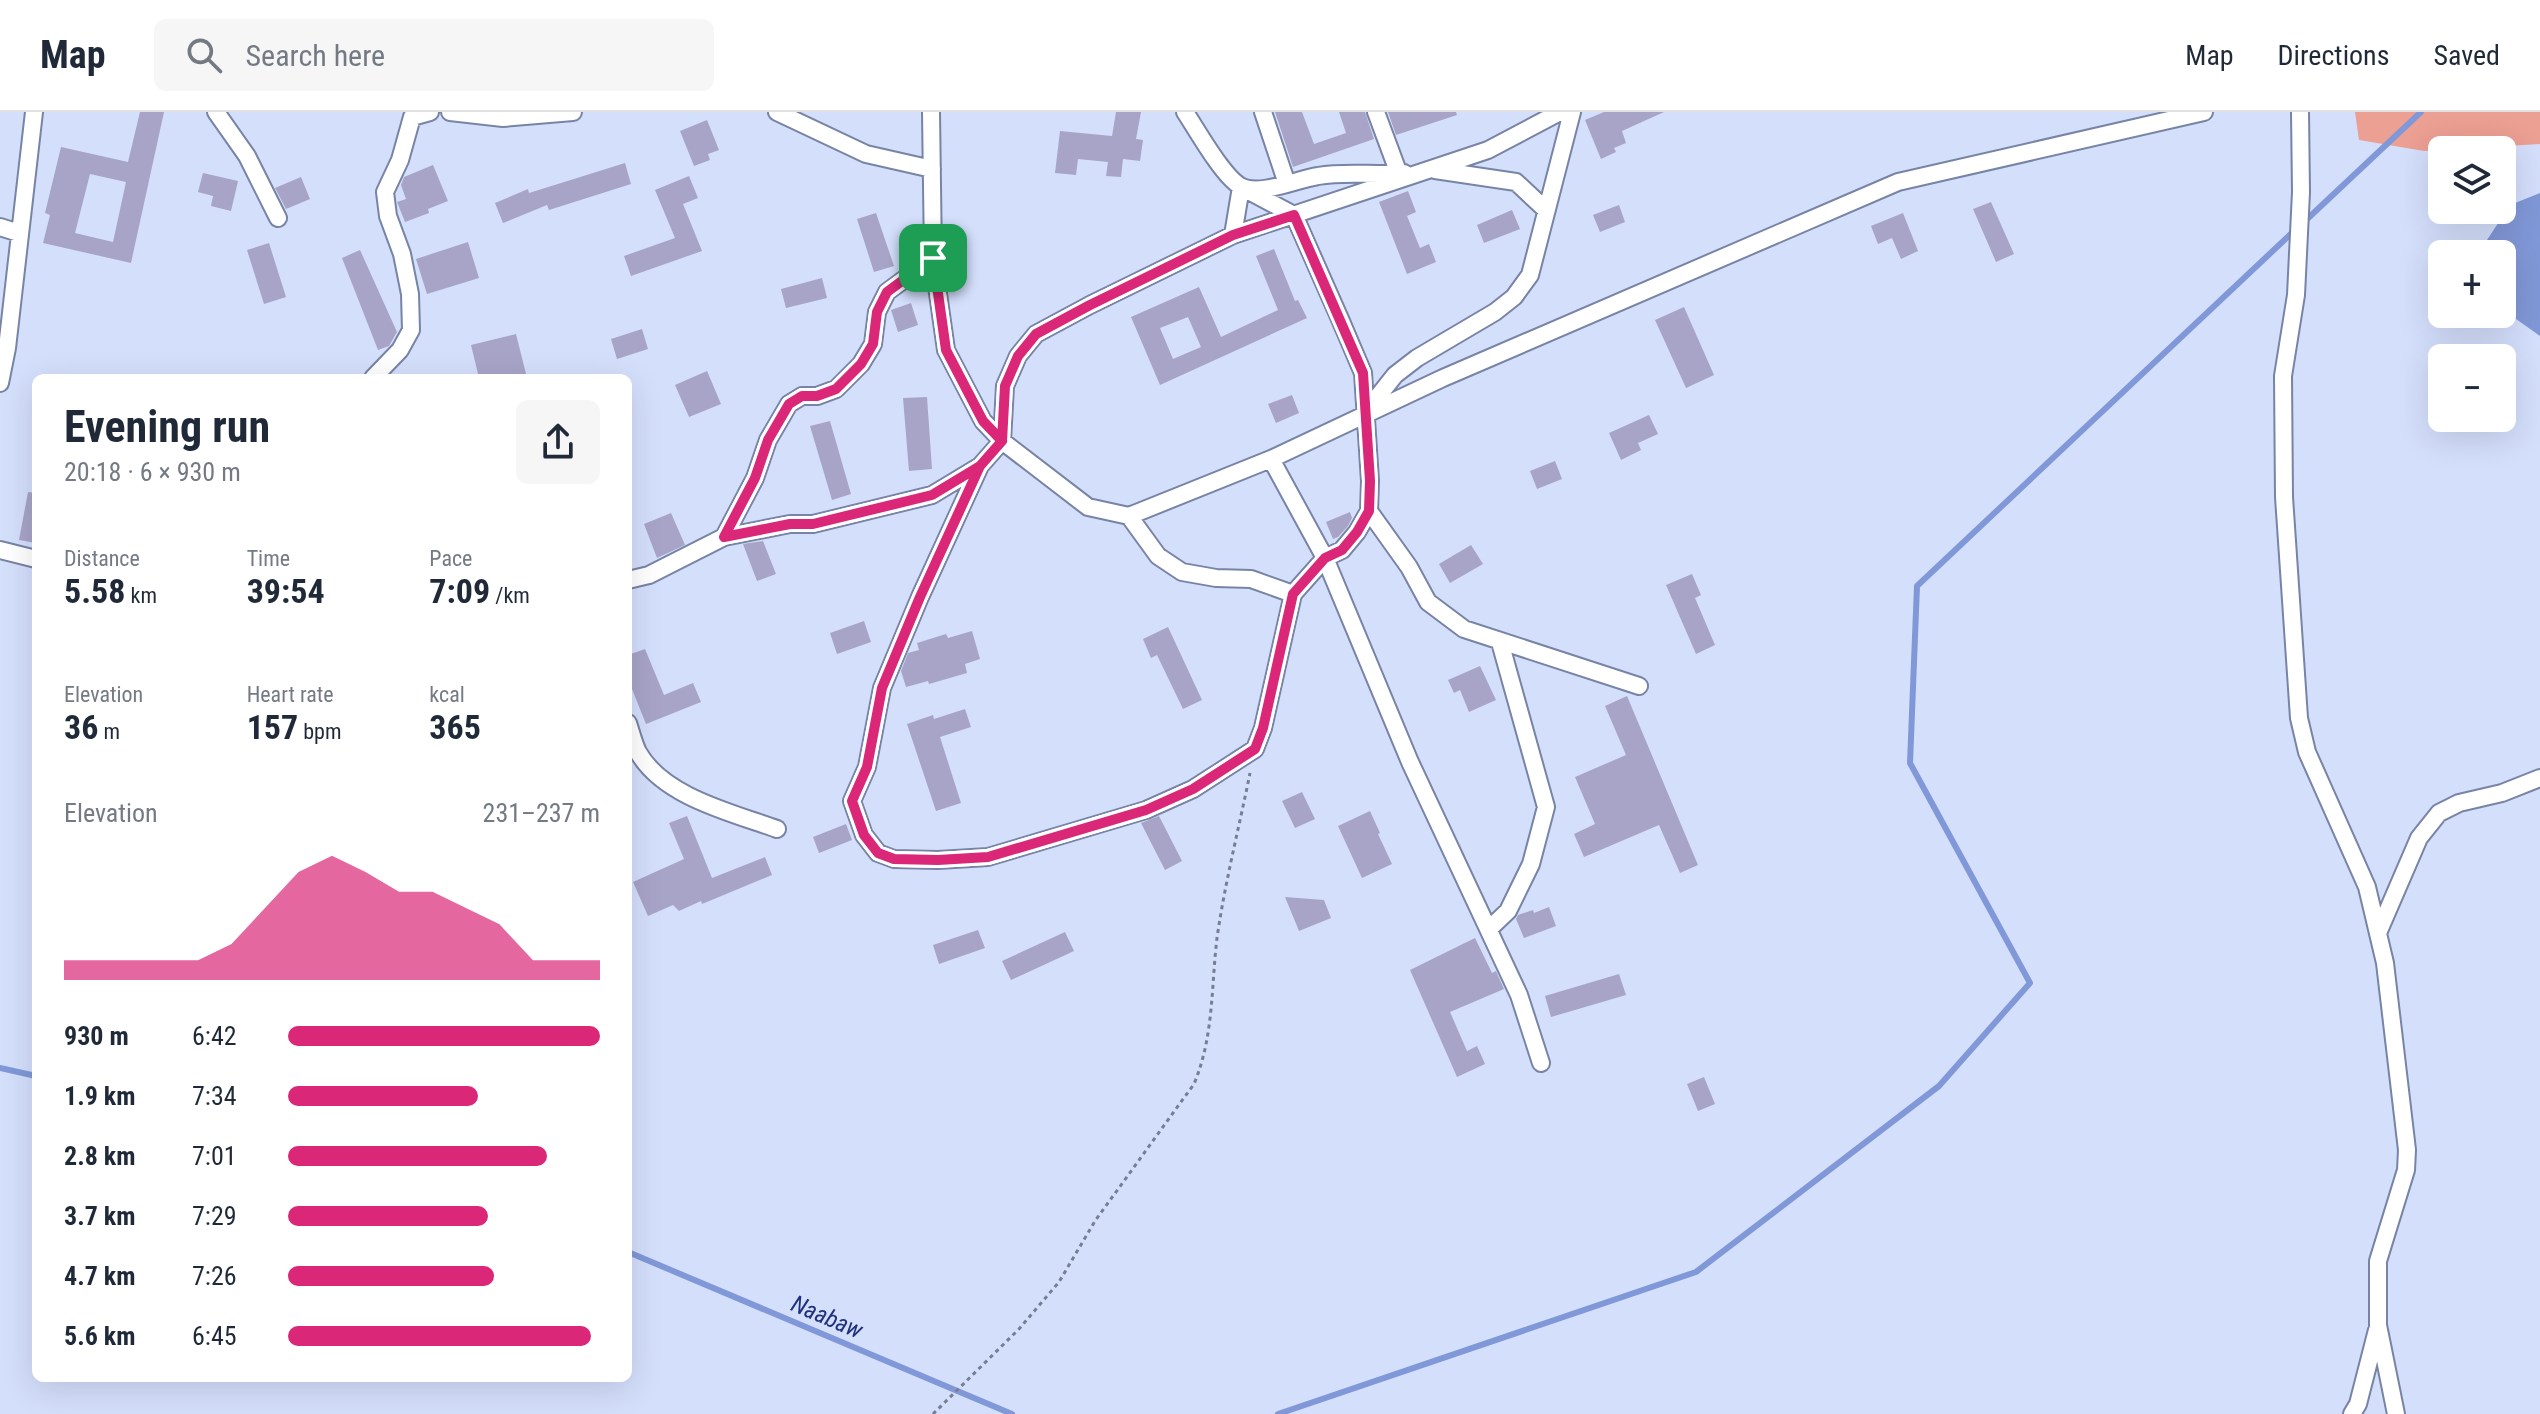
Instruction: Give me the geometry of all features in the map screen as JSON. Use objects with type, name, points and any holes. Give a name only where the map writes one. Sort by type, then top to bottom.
[{"type":"street","points":[[0,383],[7,348],[34,112]]},
{"type":"street","points":[[216,112],[247,156],[278,218]]},
{"type":"street","points":[[377,374],[400,350],[411,330],[410,294],[402,254],[388,216],[385,192],[400,160],[412,117],[430,112]]},
{"type":"street","points":[[450,112],[503,118],[573,112]]},
{"type":"street","points":[[777,112],[866,154],[932,169]]},
{"type":"street","points":[[931,112],[933,258],[946,350],[983,421],[1002,441],[1088,507],[1129,516],[1271,459],[1364,414],[1898,182],[2204,112]]},
{"type":"street","points":[[1185,112],[1230,177],[1241,187],[1294,215],[1363,373],[1369,511],[1342,550],[1325,558],[1293,594],[1263,728],[1255,749],[1193,789],[1146,810],[988,857],[894,859],[878,853],[864,835],[852,801],[867,767],[882,688],[980,466],[1002,441],[1005,386],[1018,356],[1036,334],[1233,235],[1294,215],[1432,170],[1488,150],[1560,112]]},
{"type":"street","points":[[1263,112],[1287,184]]},
{"type":"street","points":[[1376,112],[1399,174]]},
{"type":"street","points":[[1364,414],[1395,375],[1417,358],[1495,312],[1514,297],[1530,275],[1572,112]]},
{"type":"street","points":[[2300,112],[2301,192],[2296,295],[2283,376],[2284,497],[2299,718],[2307,752],[2367,887],[2385,963],[2407,1150],[2406,1170],[2378,1261],[2378,1325],[2396,1414]]},
{"type":"street","points":[[1241,187],[1255,190],[1317,176],[1356,172],[1399,174],[1432,170],[1516,182],[1546,210]]},
{"type":"street","points":[[1233,235],[1241,187]]},
{"type":"street","points":[[0,227],[19,233]]},
{"type":"street","points":[[724,537],[755,478],[768,440],[789,404],[802,396],[817,396],[836,389],[861,364],[873,344],[877,312],[887,292],[933,258]]},
{"type":"street","points":[[1271,459],[1325,558],[1410,762],[1519,995],[1541,1063]]},
{"type":"street","points":[[632,579],[649,575],[724,537],[790,524],[813,524],[932,495],[980,466]]},
{"type":"street","points":[[1369,511],[1409,567],[1428,602],[1464,629],[1639,686]]},
{"type":"street","points":[[1129,516],[1158,556],[1182,572],[1216,578],[1251,579],[1293,594]]},
{"type":"street","points":[[0,550],[32,558]]},
{"type":"street","points":[[1489,929],[1508,911],[1531,864],[1546,807],[1500,642]]},
{"type":"street","points":[[632,735],[638,753],[656,773],[687,796],[777,829]]},
{"type":"street","points":[[2378,933],[2419,838],[2439,813],[2459,803],[2502,793],[2540,778]]},
{"type":"street","points":[[2352,1414],[2358,1404],[2378,1325]]},
{"type":"path","points":[[933,1414],[1019,1329],[1059,1282],[1095,1221],[1194,1084],[1205,1058],[1228,869],[1255,749]]},
{"type":"shaded area","points":[[2355,112],[2540,112],[2540,144],[2516,145],[2516,136],[2428,136],[2428,151],[2424,151],[2359,140]]},
{"type":"water","points":[[2540,193],[2540,336],[2516,319],[2516,240],[2487,240],[2498,224],[2516,224],[2516,203]]},
{"type":"building","points":[[140,112],[164,112],[131,263],[43,243],[50,215],[45,213],[61,147],[128,162]],"holes":[[[90,174],[126,182],[113,242],[75,233]]]},
{"type":"building","points":[[1116,112],[1141,112],[1136,139],[1143,140],[1140,161],[1123,159],[1121,177],[1106,176],[1108,162],[1078,159],[1076,175],[1055,173],[1060,131],[1112,136]]},
{"type":"building","points":[[1275,112],[1302,112],[1314,144],[1346,133],[1339,112],[1365,112],[1374,139],[1293,167]]},
{"type":"building","points":[[1388,112],[1456,112],[1457,115],[1396,135]]},
{"type":"building","points":[[1604,112],[1664,112],[1622,131],[1626,143],[1601,159],[1585,120]]},
{"type":"building","points":[[707,120],[719,150],[708,154],[710,160],[694,166],[680,131]]},
{"type":"building","points":[[625,163],[631,184],[549,210],[547,205],[503,223],[495,203],[528,189],[529,193]]},
{"type":"building","points":[[433,165],[448,201],[428,209],[429,213],[405,222],[397,202],[406,199],[401,185],[404,177]]},
{"type":"building","points":[[203,173],[238,181],[231,211],[211,206],[213,196],[198,192]]},
{"type":"building","points":[[689,176],[698,198],[683,204],[702,251],[631,276],[624,256],[675,238],[655,190]]},
{"type":"building","points":[[301,177],[310,199],[286,209],[275,188]]},
{"type":"building","points":[[1408,191],[1416,212],[1407,216],[1420,248],[1429,244],[1436,262],[1407,274],[1379,202]]},
{"type":"building","points":[[1991,202],[2014,254],[1996,262],[1973,209]]},
{"type":"building","points":[[1619,205],[1625,222],[1600,232],[1593,215]]},
{"type":"building","points":[[1512,210],[1520,229],[1484,243],[1477,225]]},
{"type":"building","points":[[876,213],[894,266],[874,272],[857,219]]},
{"type":"building","points":[[1903,213],[1918,251],[1901,259],[1892,238],[1878,244],[1871,226]]},
{"type":"building","points":[[468,242],[479,278],[427,294],[416,259]]},
{"type":"building","points":[[269,243],[286,297],[264,304],[247,250]]},
{"type":"building","points":[[1274,249],[1295,301],[1298,300],[1307,318],[1160,385],[1131,317],[1199,287],[1221,337],[1278,310],[1256,256]],"holes":[[[1188,317],[1201,347],[1173,359],[1160,328]]]},
{"type":"building","points":[[360,250],[397,332],[389,346],[378,350],[342,258]]},
{"type":"building","points":[[822,278],[827,298],[786,308],[781,289]]},
{"type":"building","points":[[911,303],[918,325],[898,332],[891,310]]},
{"type":"building","points":[[1684,307],[1714,375],[1686,388],[1655,320]]},
{"type":"building","points":[[642,329],[648,349],[617,359],[611,339]]},
{"type":"building","points":[[516,334],[526,374],[478,374],[471,345]]},
{"type":"building","points":[[707,371],[721,404],[689,417],[675,385]]},
{"type":"building","points":[[1292,395],[1299,413],[1276,423],[1268,404]]},
{"type":"building","points":[[927,397],[932,469],[909,471],[903,398]]},
{"type":"building","points":[[1649,415],[1658,434],[1638,443],[1641,450],[1621,460],[1609,433]]},
{"type":"building","points":[[830,421],[851,494],[832,500],[810,426]]},
{"type":"building","points":[[1555,461],[1562,479],[1537,489],[1530,471]]},
{"type":"building","points":[[28,492],[32,492],[32,542],[19,540]]},
{"type":"building","points":[[1350,512],[1352,518],[1348,526],[1333,539],[1326,522]]},
{"type":"building","points":[[671,513],[685,545],[657,558],[644,524]]},
{"type":"building","points":[[763,541],[776,574],[757,581],[743,544]]},
{"type":"building","points":[[1471,545],[1483,564],[1450,583],[1439,564]]},
{"type":"building","points":[[1692,574],[1701,595],[1695,598],[1715,645],[1696,654],[1666,585]]},
{"type":"building","points":[[864,621],[871,642],[837,654],[830,633]]},
{"type":"building","points":[[1168,627],[1202,700],[1183,709],[1157,655],[1151,658],[1143,639]]},
{"type":"building","points":[[972,631],[980,659],[965,664],[967,673],[906,687],[901,671],[908,653],[919,650],[917,643],[946,634],[948,638]]},
{"type":"building","points":[[645,649],[664,695],[693,683],[701,702],[646,724],[632,689],[632,654]]},
{"type":"building","points":[[1480,666],[1496,700],[1469,712],[1460,690],[1454,693],[1448,680]]},
{"type":"building","points":[[1627,696],[1698,865],[1680,873],[1659,825],[1584,857],[1574,834],[1595,824],[1575,777],[1626,755],[1605,706]]},
{"type":"building","points":[[965,709],[971,727],[940,737],[961,803],[936,811],[907,724]]},
{"type":"building","points":[[1302,792],[1315,819],[1295,828],[1282,801]]},
{"type":"building","points":[[1370,811],[1392,864],[1362,878],[1338,826]]},
{"type":"building","points":[[687,816],[712,878],[765,857],[772,875],[702,904],[701,901],[679,911],[673,905],[648,916],[633,882],[684,859],[669,823]]},
{"type":"building","points":[[1159,816],[1182,861],[1165,870],[1141,823]]},
{"type":"building","points":[[846,824],[852,840],[819,853],[813,837]]},
{"type":"building","points":[[1285,897],[1324,900],[1331,918],[1299,931]]},
{"type":"building","points":[[1549,907],[1556,926],[1524,938],[1516,919],[1518,915]]},
{"type":"building","points":[[978,930],[985,948],[939,964],[933,945]]},
{"type":"building","points":[[1065,932],[1074,951],[1011,980],[1002,961]]},
{"type":"building","points":[[1475,938],[1492,973],[1496,971],[1504,989],[1450,1012],[1467,1051],[1477,1046],[1485,1064],[1457,1077],[1410,970]]},
{"type":"building","points":[[1619,974],[1626,995],[1551,1017],[1545,996]]},
{"type":"building","points":[[1704,1077],[1715,1104],[1698,1111],[1687,1084]]},
{"type":"waterway","points":[[2304,222],[2421,112]]},
{"type":"waterway","points":[[1278,1414],[1696,1272],[1939,1086],[2030,983],[1910,763],[1917,586],[2295,230]]},
{"type":"waterway","name":"Naabaw","points":[[0,1068],[32,1075]]},
{"type":"waterway","name":"Naabaw","points":[[632,1254],[1012,1414]]},
{"type":"route","points":[[933,258],[887,292],[877,312],[873,344],[861,364],[836,389],[817,396],[802,396],[789,404],[768,440],[755,478],[724,537],[790,524],[813,524],[932,495],[980,466],[1002,441],[1005,386],[1018,356],[1036,334],[1233,235],[1294,215],[1363,373],[1369,511],[1342,550],[1325,558],[1293,594],[1263,728],[1255,749],[1193,789],[1146,810],[988,857],[894,859],[878,853],[864,835],[852,801],[867,767],[882,688],[980,466],[1002,441],[983,421],[967,395],[946,350],[933,258]]}]
